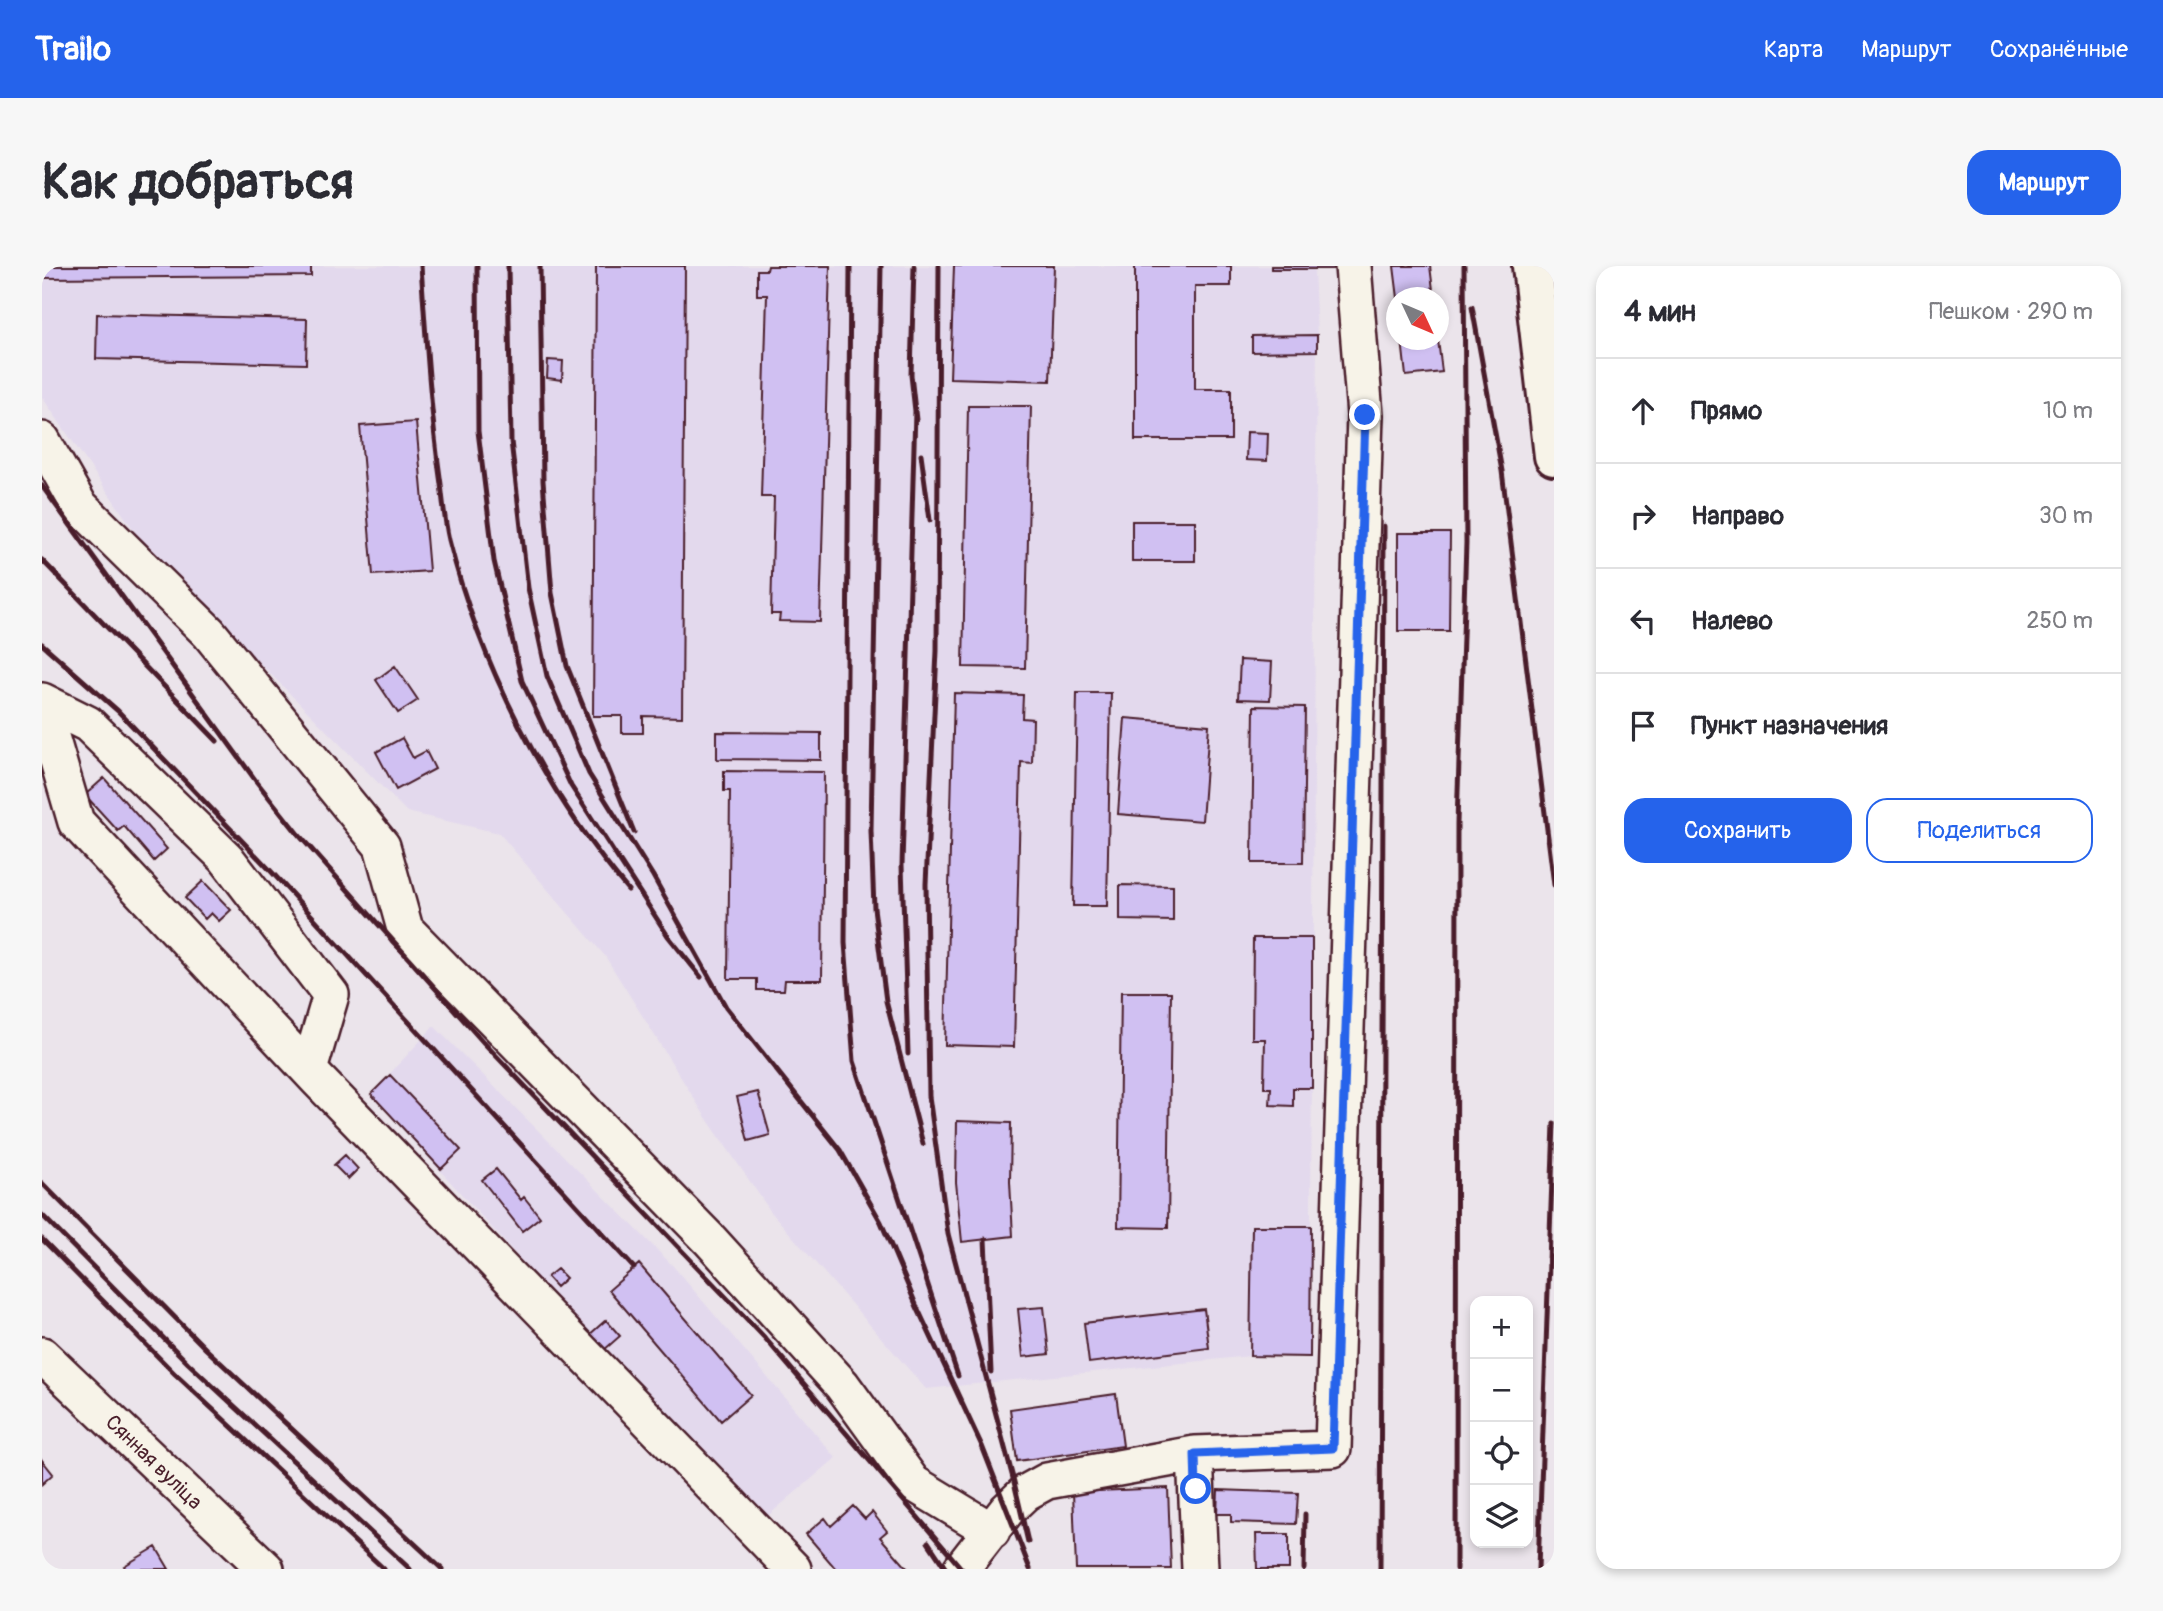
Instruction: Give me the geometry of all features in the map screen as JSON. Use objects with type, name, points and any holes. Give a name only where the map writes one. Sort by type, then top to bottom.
[{"type":"main road","points":[[1532,266],[1547,346],[1554,456]]},
{"type":"street","points":[[961,1569],[1007,1510],[1024,1493],[1047,1481],[1195,1454],[1333,1448],[1365,415],[1353,266]]},
{"type":"street","points":[[42,440],[79,505],[209,633],[382,846],[405,929],[710,1240],[842,1385],[913,1483],[992,1531]]},
{"type":"street","points":[[42,704],[88,724],[226,858],[331,995],[309,1070]]},
{"type":"street","points":[[42,704],[76,822],[309,1070],[793,1569]]},
{"type":"street","name":"Сянная вуліца","points":[[42,1355],[266,1569]]},
{"type":"street","points":[[1195,1454],[1199,1569]]},
{"type":"shaded area","points":[[42,266],[1335,266],[1335,269],[1314,270],[1317,335],[1310,1357],[1250,1356],[926,1389],[771,1212],[705,1116],[605,956],[499,833],[407,812],[147,549],[42,397]]},
{"type":"shaded area","points":[[434,1026],[673,1266],[836,1458],[764,1519],[603,1351],[371,1094]]},
{"type":"building","points":[[42,266],[311,266],[311,276],[42,278]]},
{"type":"building","points":[[596,266],[685,266],[682,717],[643,716],[643,733],[622,733],[622,716],[593,716]]},
{"type":"building","points":[[768,266],[830,266],[820,622],[779,621],[780,614],[771,614],[774,497],[761,497],[767,295],[757,295],[757,270],[767,270]]},
{"type":"building","points":[[954,266],[1054,266],[1050,381],[950,378]]},
{"type":"building","points":[[1135,266],[1231,266],[1231,286],[1195,286],[1195,389],[1231,389],[1231,440],[1135,440]]},
{"type":"building","points":[[1271,266],[1335,266],[1335,269],[1271,269]]},
{"type":"building","points":[[1394,266],[1430,266],[1433,287],[1397,287]]},
{"type":"building","points":[[97,314],[307,319],[306,364],[96,359]]},
{"type":"building","points":[[1317,335],[1317,351],[1252,352],[1252,336]]},
{"type":"building","points":[[1403,350],[1439,350],[1442,372],[1406,376]]},
{"type":"building","points":[[548,360],[563,361],[562,380],[547,378]]},
{"type":"building","points":[[968,406],[1031,406],[1025,668],[963,667]]},
{"type":"building","points":[[416,422],[429,571],[373,575],[360,426]]},
{"type":"building","points":[[1247,432],[1268,433],[1267,461],[1246,460]]},
{"type":"building","points":[[1132,521],[1195,521],[1195,561],[1132,561]]},
{"type":"building","points":[[1398,533],[1450,533],[1449,631],[1398,631]]},
{"type":"building","points":[[1240,660],[1272,662],[1270,700],[1238,699]]},
{"type":"building","points":[[395,666],[418,700],[398,713],[376,680]]},
{"type":"building","points":[[954,693],[1023,695],[1022,718],[1033,719],[1032,763],[1021,762],[1014,1047],[945,1045]]},
{"type":"building","points":[[1077,693],[1111,693],[1107,906],[1073,906]]},
{"type":"building","points":[[1254,706],[1305,707],[1303,863],[1252,863]]},
{"type":"building","points":[[1125,718],[1209,725],[1202,821],[1118,814]]},
{"type":"building","points":[[717,732],[821,733],[821,760],[717,759]]},
{"type":"building","points":[[402,738],[413,758],[426,751],[435,769],[396,790],[376,752]]},
{"type":"building","points":[[724,771],[824,772],[822,980],[785,980],[784,990],[757,990],[757,979],[728,979],[730,791],[724,791]]},
{"type":"building","points":[[104,778],[167,849],[154,861],[124,826],[118,831],[85,795]]},
{"type":"building","points":[[203,881],[231,910],[219,921],[211,913],[205,919],[185,898]]},
{"type":"building","points":[[1120,885],[1173,886],[1173,921],[1120,920]]},
{"type":"building","points":[[1253,938],[1312,938],[1312,1088],[1293,1088],[1293,1106],[1270,1105],[1271,1088],[1264,1088],[1265,1039],[1252,1039]]},
{"type":"building","points":[[1121,992],[1171,992],[1168,1228],[1118,1227]]},
{"type":"building","points":[[390,1075],[461,1150],[441,1169],[371,1094]]},
{"type":"building","points":[[758,1092],[770,1135],[748,1141],[737,1097]]},
{"type":"building","points":[[957,1121],[1011,1123],[1013,1236],[962,1242],[956,1182]]},
{"type":"building","points":[[345,1155],[358,1169],[348,1179],[334,1165]]},
{"type":"building","points":[[496,1169],[521,1200],[524,1197],[540,1217],[522,1231],[482,1180]]},
{"type":"building","points":[[1252,1226],[1311,1226],[1310,1357],[1250,1356]]},
{"type":"building","points":[[639,1264],[751,1395],[721,1421],[609,1290]]},
{"type":"building","points":[[557,1269],[566,1278],[556,1287],[547,1277]]},
{"type":"building","points":[[1044,1307],[1049,1354],[1023,1357],[1018,1309]]},
{"type":"building","points":[[1204,1309],[1209,1348],[1089,1363],[1084,1323]]},
{"type":"building","points":[[606,1320],[620,1336],[603,1351],[588,1336]]},
{"type":"building","points":[[1116,1394],[1123,1446],[1017,1461],[1010,1409]]},
{"type":"building","points":[[42,1460],[53,1474],[42,1484]]},
{"type":"building","points":[[1168,1488],[1171,1569],[1076,1569],[1073,1492]]},
{"type":"building","points":[[1218,1490],[1298,1493],[1296,1524],[1231,1522],[1231,1514],[1217,1514]]},
{"type":"building","points":[[853,1506],[865,1519],[872,1512],[887,1531],[880,1537],[908,1569],[836,1569],[806,1534],[825,1518],[831,1526]]},
{"type":"building","points":[[1256,1534],[1289,1534],[1289,1569],[1257,1569]]},
{"type":"building","points":[[156,1547],[169,1569],[126,1569],[124,1566]]},
{"type":"railway","points":[[421,266],[431,398],[445,516],[462,587],[497,679],[543,769],[569,811],[628,890]]},
{"type":"railway","points":[[477,266],[478,431],[494,561],[522,681],[571,786],[668,936],[701,977]]},
{"type":"railway","points":[[508,266],[511,441],[528,588],[547,676],[589,774],[653,876],[726,1007],[840,1150],[881,1222],[917,1307],[982,1446],[1030,1569]]},
{"type":"railway","points":[[540,266],[543,481],[552,593],[567,666],[634,832]]},
{"type":"railway","points":[[850,266],[845,943],[854,1061],[958,1376]]},
{"type":"railway","points":[[881,266],[871,831],[874,908],[886,1001],[923,1144]]},
{"type":"railway","points":[[914,266],[911,375],[916,420]]},
{"type":"railway","points":[[939,266],[937,651],[926,884],[929,1096],[948,1234],[1028,1542]]},
{"type":"railway","points":[[1456,1569],[1457,823],[1466,543],[1464,266]]},
{"type":"railway","points":[[1472,307],[1502,471],[1554,885]]},
{"type":"railway","points":[[908,1054],[902,865],[915,411]]},
{"type":"railway","points":[[921,454],[930,520]]},
{"type":"railway","points":[[42,486],[256,781],[298,834],[484,1043],[764,1337],[962,1569]]},
{"type":"railway","points":[[1380,1569],[1384,526]]},
{"type":"railway","points":[[42,560],[217,741]]},
{"type":"railway","points":[[42,644],[118,711],[269,869],[634,1268]]},
{"type":"railway","points":[[1538,1569],[1554,1123]]},
{"type":"railway","points":[[42,1183],[206,1349],[442,1569]]},
{"type":"railway","points":[[42,1215],[188,1363],[410,1569]]},
{"type":"railway","points":[[42,1239],[175,1374],[384,1569]]},
{"type":"railway","points":[[985,1239],[991,1372]]},
{"type":"railway","points":[[1304,1569],[1305,1514]]},
{"type":"railway","points":[[928,1542],[946,1569]]},
{"type":"route","points":[[1196,1489],[1195,1454],[1333,1448],[1365,415]]}]
